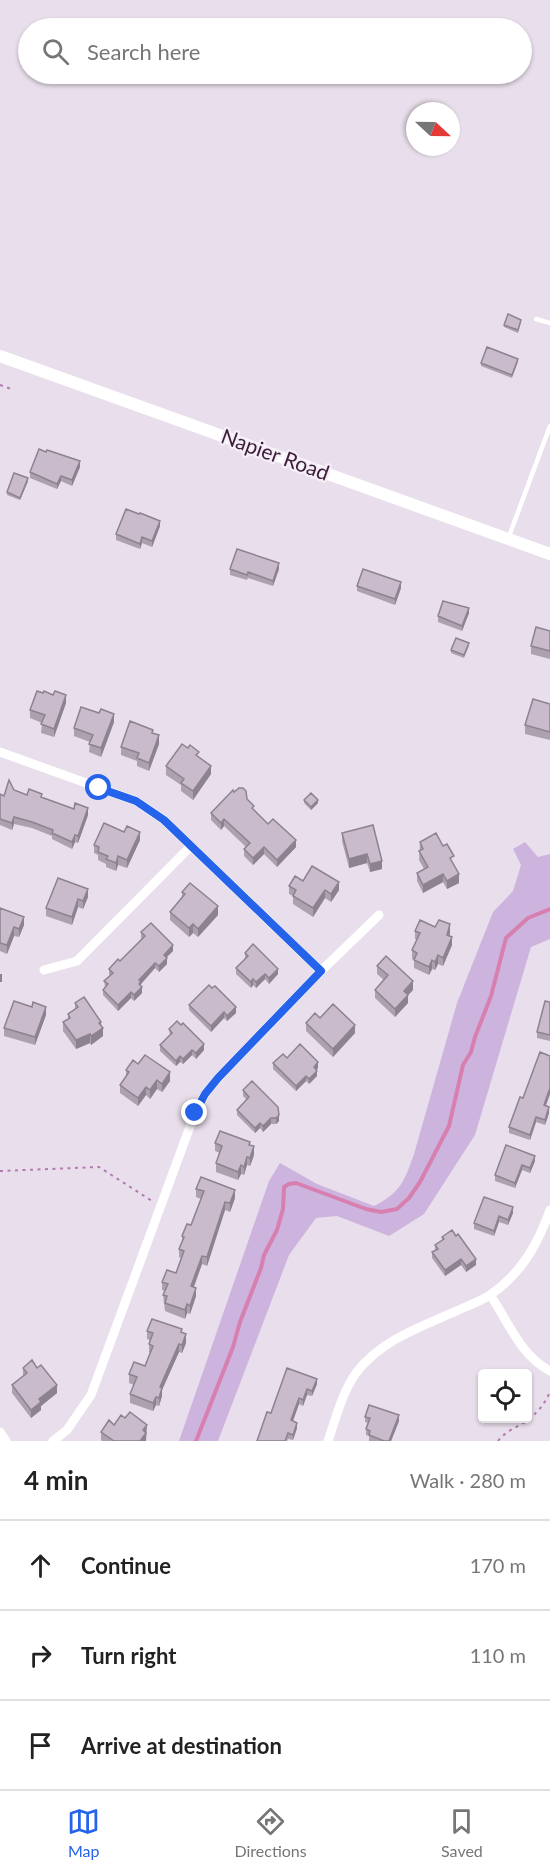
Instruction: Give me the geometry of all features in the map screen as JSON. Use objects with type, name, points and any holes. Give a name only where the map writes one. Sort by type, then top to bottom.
[{"type":"street","name":"Napier Road","points":[[0,356],[550,554]]},
{"type":"street","points":[[0,752],[136,801],[164,820],[321,971]]},
{"type":"street","points":[[44,970],[77,961],[191,846]]},
{"type":"street","points":[[53,1441],[67,1430],[91,1395],[195,1113],[205,1094],[321,971],[379,915]]},
{"type":"street","points":[[328,1441],[346,1390],[356,1373],[376,1351],[397,1337],[490,1295],[527,1260],[540,1237],[550,1210]]},
{"type":"street","points":[[490,1295],[517,1342],[539,1365],[550,1371]]},
{"type":"street","points":[[0,1432],[6,1441]]},
{"type":"lane","points":[[536,319],[550,323]]},
{"type":"lane","points":[[508,539],[550,426]]},
{"type":"path","points":[[0,385],[15,390]]},
{"type":"path","points":[[0,1171],[99,1167],[160,1206]]},
{"type":"path","points":[[498,1441],[508,1431],[529,1419],[543,1405],[550,1392]]},
{"type":"shaded area","points":[[525,842],[538,857],[550,854],[550,939],[531,947],[475,1135],[424,1214],[389,1236],[337,1216],[316,1218],[289,1255],[218,1441],[179,1441],[269,1181],[280,1163],[317,1184],[374,1206],[396,1191],[404,1179],[414,1154],[457,1003],[493,912],[513,891],[521,865],[513,849]]},
{"type":"building","points":[[508,314],[521,320],[518,330],[504,325]]},
{"type":"building","points":[[487,347],[518,359],[512,375],[481,363]]},
{"type":"building","points":[[39,449],[80,461],[72,480],[61,476],[57,484],[30,472]]},
{"type":"building","points":[[14,473],[28,478],[20,498],[7,492]]},
{"type":"building","points":[[126,509],[160,521],[152,541],[142,537],[140,544],[116,534]]},
{"type":"building","points":[[237,549],[279,563],[273,581],[248,572],[247,575],[230,569]]},
{"type":"building","points":[[363,569],[401,582],[395,599],[357,586]]},
{"type":"building","points":[[443,601],[469,608],[462,626],[438,616]]},
{"type":"building","points":[[536,627],[550,631],[550,651],[531,646]]},
{"type":"building","points":[[456,638],[469,643],[464,655],[451,650]]},
{"type":"building","points":[[37,691],[53,695],[55,691],[66,695],[54,729],[41,724],[45,715],[30,710]]},
{"type":"building","points":[[533,699],[550,704],[550,732],[525,725]]},
{"type":"building","points":[[81,707],[99,713],[101,709],[114,714],[101,748],[89,744],[93,735],[74,728]]},
{"type":"building","points":[[130,721],[153,730],[152,733],[159,735],[149,763],[137,758],[139,753],[121,747]]},
{"type":"building","points":[[182,744],[188,748],[190,745],[199,752],[196,755],[211,766],[193,791],[181,783],[184,779],[166,766]]},
{"type":"building","points":[[9,780],[14,790],[27,795],[29,789],[42,794],[41,797],[74,809],[75,803],[88,808],[78,836],[75,835],[72,842],[52,833],[53,830],[32,822],[14,817],[12,823],[0,819],[0,794],[4,796]]},
{"type":"building","points":[[239,788],[246,791],[247,799],[254,806],[252,808],[268,824],[273,819],[296,840],[277,860],[264,847],[253,858],[244,849],[250,843],[224,819],[221,823],[211,813],[233,790],[234,792]]},
{"type":"building","points":[[311,793],[318,800],[311,807],[304,800]]},
{"type":"building","points":[[104,823],[124,832],[127,826],[140,832],[127,860],[118,856],[116,863],[106,859],[108,856],[98,852],[99,847],[94,845]]},
{"type":"building","points":[[373,825],[382,861],[370,864],[367,854],[349,859],[342,833]]},
{"type":"building","points":[[436,833],[443,846],[447,844],[454,856],[450,858],[459,874],[447,881],[443,874],[423,885],[417,873],[428,867],[419,851],[423,849],[420,842]]},
{"type":"building","points":[[312,866],[339,882],[331,894],[325,890],[313,908],[293,896],[296,890],[289,886],[295,876],[303,881]]},
{"type":"building","points":[[58,878],[88,889],[83,901],[78,899],[72,917],[46,908]]},
{"type":"building","points":[[190,883],[218,906],[198,929],[193,924],[189,928],[170,912],[185,894],[182,892]]},
{"type":"building","points":[[0,908],[24,917],[19,929],[14,927],[7,945],[0,943]]},
{"type":"building","points":[[420,920],[435,927],[439,920],[450,924],[447,935],[452,937],[443,958],[438,955],[429,967],[414,960],[417,953],[412,950],[420,933],[415,931]]},
{"type":"building","points":[[151,923],[173,945],[164,955],[167,958],[159,966],[155,963],[139,980],[142,987],[134,995],[131,992],[118,1005],[103,990],[108,984],[104,981],[113,973],[109,969],[145,936],[141,932]]},
{"type":"building","points":[[253,944],[278,969],[269,978],[265,974],[256,982],[253,979],[251,982],[236,968],[248,956],[245,953]]},
{"type":"building","points":[[386,956],[413,981],[404,991],[408,995],[395,1009],[375,990],[388,975],[377,966]]},
{"type":"building","points":[[209,985],[212,988],[215,986],[236,1007],[227,1016],[224,1012],[211,1026],[189,1005]]},
{"type":"building","points":[[84,997],[103,1028],[91,1036],[90,1034],[76,1040],[63,1022],[70,1018],[68,1014],[78,1007],[75,1003]]},
{"type":"building","points":[[14,1001],[32,1007],[33,1002],[46,1007],[35,1037],[4,1028]]},
{"type":"building","points":[[545,1001],[550,1002],[550,1035],[537,1032]]},
{"type":"building","points":[[333,1004],[355,1025],[333,1049],[306,1023],[315,1013],[320,1018]]},
{"type":"building","points":[[177,1021],[181,1025],[183,1023],[204,1044],[196,1053],[192,1050],[183,1059],[180,1056],[176,1061],[160,1045],[172,1033],[169,1029]]},
{"type":"building","points":[[300,1044],[318,1062],[314,1067],[317,1071],[309,1079],[306,1076],[296,1086],[273,1063],[283,1054],[287,1058]]},
{"type":"building","points":[[540,1052],[550,1056],[550,1088],[544,1105],[549,1107],[545,1120],[536,1117],[530,1135],[509,1127],[520,1097],[523,1098]]},
{"type":"building","points":[[145,1055],[170,1072],[162,1084],[157,1080],[150,1090],[146,1087],[138,1098],[120,1085],[129,1072],[126,1070],[133,1060],[138,1064]]},
{"type":"building","points":[[252,1081],[278,1107],[279,1115],[271,1118],[263,1126],[260,1123],[255,1128],[237,1110],[249,1097],[243,1090]]},
{"type":"building","points":[[220,1131],[250,1142],[249,1145],[254,1146],[250,1158],[247,1157],[244,1167],[241,1165],[238,1172],[216,1163],[222,1146],[215,1143]]},
{"type":"building","points":[[506,1145],[535,1156],[530,1168],[522,1165],[515,1183],[495,1175]]},
{"type":"building","points":[[201,1177],[235,1190],[230,1203],[225,1202],[207,1257],[202,1256],[191,1286],[196,1288],[190,1306],[187,1304],[185,1310],[165,1303],[167,1296],[163,1295],[168,1284],[162,1282],[167,1270],[176,1273],[184,1251],[179,1249],[184,1237],[182,1236],[187,1224],[191,1225],[204,1191],[196,1189]]},
{"type":"building","points":[[484,1197],[513,1207],[508,1220],[499,1216],[494,1231],[474,1223]]},
{"type":"building","points":[[452,1230],[456,1236],[458,1234],[476,1259],[466,1266],[461,1259],[445,1270],[432,1252],[438,1249],[435,1245],[444,1239],[442,1237]]},
{"type":"building","points":[[152,1319],[182,1329],[181,1332],[186,1334],[182,1345],[179,1344],[160,1387],[162,1388],[159,1398],[156,1397],[153,1403],[130,1394],[137,1377],[129,1374],[134,1362],[145,1366],[153,1346],[149,1344],[153,1333],[147,1331]]},
{"type":"building","points":[[32,1360],[37,1368],[41,1365],[57,1385],[39,1399],[41,1402],[31,1410],[12,1385],[27,1373],[23,1368]]},
{"type":"building","points":[[287,1368],[317,1379],[312,1391],[307,1389],[303,1400],[299,1398],[291,1420],[297,1423],[293,1435],[288,1433],[285,1441],[257,1441],[267,1412],[271,1413]]},
{"type":"building","points":[[369,1405],[399,1415],[389,1441],[369,1435],[370,1431],[366,1429],[370,1418],[365,1417]]},
{"type":"building","points":[[130,1412],[147,1425],[143,1430],[146,1433],[140,1441],[114,1441],[101,1432],[109,1420],[114,1425],[121,1415],[125,1418]]},
{"type":"waterway","points":[[196,1441],[233,1347],[264,1255],[277,1230],[283,1209],[284,1187],[296,1183],[366,1209],[381,1212],[397,1209],[409,1198],[420,1182],[449,1126],[463,1065],[471,1052],[491,996],[506,938],[528,918],[550,909]]},
{"type":"route","points":[[99,788],[136,801],[164,820],[321,971],[218,1078],[205,1094],[195,1113]]}]
